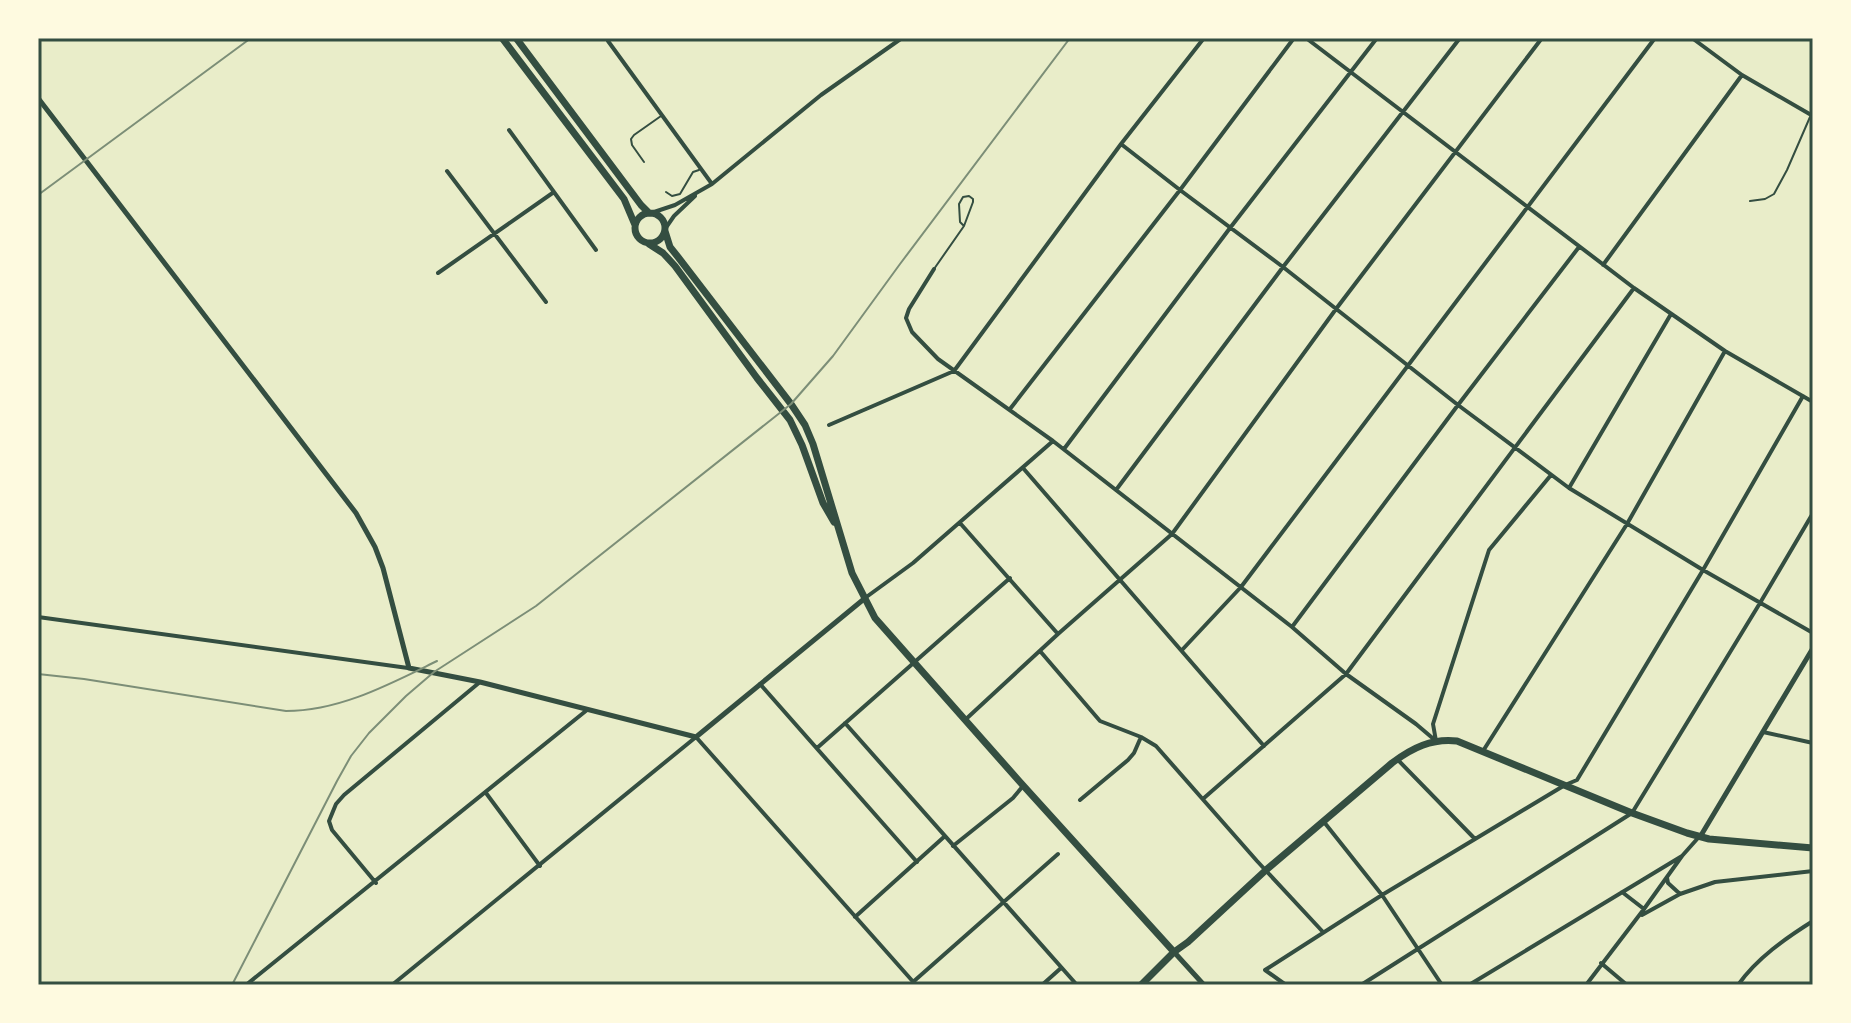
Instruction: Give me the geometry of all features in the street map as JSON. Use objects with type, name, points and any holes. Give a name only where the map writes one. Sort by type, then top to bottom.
[{"type":"main road","points":[[502,38],[624,199],[637,236],[663,253],[675,266],[784,410],[799,436],[823,503],[837,526]]},
{"type":"main road","points":[[516,38],[641,205],[662,219],[670,247],[791,404],[809,433],[852,573],[875,618],[1174,952]]},
{"type":"main road","points":[[635,225],[639,217],[650,213]]},
{"type":"main road","points":[[649,244],[660,240],[665,230]]},
{"type":"main road","points":[[1141,985],[1266,870],[1397,759],[1436,741],[1457,741],[1632,813],[1700,837],[1813,848]]},
{"type":"street","points":[[650,213],[675,205],[712,184],[821,95],[902,38]]},
{"type":"street","points":[[829,425],[954,371],[1121,144],[1204,38]]},
{"type":"street","points":[[1010,409],[1294,38]]},
{"type":"street","points":[[1306,38],[1634,288],[1725,351],[1813,402]]},
{"type":"street","points":[[1064,449],[1377,38]]},
{"type":"street","points":[[1116,490],[1460,38]]},
{"type":"street","points":[[965,720],[1172,534],[1336,309],[1542,38]]},
{"type":"street","points":[[1182,650],[1241,587],[1655,38]]},
{"type":"street","points":[[1692,38],[1742,75],[1812,115]]},
{"type":"street","points":[[608,41],[712,184]]},
{"type":"street","points":[[1603,265],[1742,75]]},
{"type":"street","points":[[38,98],[356,513],[383,568],[409,668]]},
{"type":"street","points":[[509,130],[596,250]]},
{"type":"street","points":[[1121,144],[1569,488],[1813,633]]},
{"type":"street","points":[[447,171],[546,302]]},
{"type":"street","points":[[438,273],[554,192]]},
{"type":"street","points":[[665,230],[674,216],[700,192]]},
{"type":"street","points":[[1292,627],[1579,247]]},
{"type":"street","points":[[934,269],[907,314],[912,332],[938,359],[1064,449],[1292,627],[1346,674],[1436,741]]},
{"type":"street","points":[[1204,798],[1346,674],[1634,288]]},
{"type":"street","points":[[1569,488],[1671,314]]},
{"type":"street","points":[[1483,751],[1627,524],[1725,351]]},
{"type":"street","points":[[1286,985],[1265,970],[1382,895],[1577,780],[1803,396]]},
{"type":"street","points":[[392,985],[864,599],[913,563],[1053,441]]},
{"type":"street","points":[[1023,468],[1264,746]]},
{"type":"street","points":[[1436,741],[1433,724],[1489,550],[1551,475]]},
{"type":"street","points":[[1361,985],[1632,813],[1813,513]]},
{"type":"street","points":[[960,523],[1058,634]]},
{"type":"street","points":[[817,748],[1010,578]]},
{"type":"street","points":[[38,617],[409,668],[480,682],[696,737],[914,983],[1058,854]]},
{"type":"street","points":[[1586,985],[1682,856],[1700,837],[1813,648]]},
{"type":"street","points":[[1040,651],[1100,721],[1156,746],[1323,932]]},
{"type":"street","points":[[376,883],[332,830],[329,821],[336,804],[480,682]]},
{"type":"street","points":[[760,684],[917,862]]},
{"type":"street","points":[[246,985],[587,710]]},
{"type":"street","points":[[845,723],[1077,985]]},
{"type":"street","points":[[1763,732],[1813,743]]},
{"type":"street","points":[[1080,800],[1128,760],[1141,737]]},
{"type":"street","points":[[1397,759],[1475,839]]},
{"type":"street","points":[[953,846],[1013,798],[1023,786]]},
{"type":"street","points":[[486,793],[540,866]]},
{"type":"street","points":[[1324,822],[1382,895],[1442,985]]},
{"type":"street","points":[[855,917],[945,836]]},
{"type":"street","points":[[1469,985],[1682,856]]},
{"type":"street","points":[[1636,918],[1680,894],[1715,882],[1813,871]]},
{"type":"street","points":[[1667,877],[1668,883],[1680,894]]},
{"type":"street","points":[[1622,892],[1644,909]]},
{"type":"street","points":[[1738,985],[1768,954],[1813,921]]},
{"type":"street","points":[[1174,952],[1204,985]]},
{"type":"street","points":[[1601,963],[1627,985]]},
{"type":"street","points":[[1042,985],[1061,968]]},
{"type":"lane","points":[[644,162],[631,139],[662,115]]},
{"type":"lane","points":[[1750,201],[1774,194],[1812,115]]},
{"type":"lane","points":[[666,192],[672,196],[680,194],[693,172],[703,170]]},
{"type":"lane","points":[[934,269],[964,226],[973,202],[969,196],[963,197],[959,204],[960,222],[964,226]]},
{"type":"railway","points":[[38,195],[251,38]]},
{"type":"railway","points":[[232,985],[337,781],[369,733],[434,672],[536,606],[791,404],[833,356],[1070,38]]},
{"type":"railway","points":[[38,674],[286,711],[345,701],[437,661]]}]
